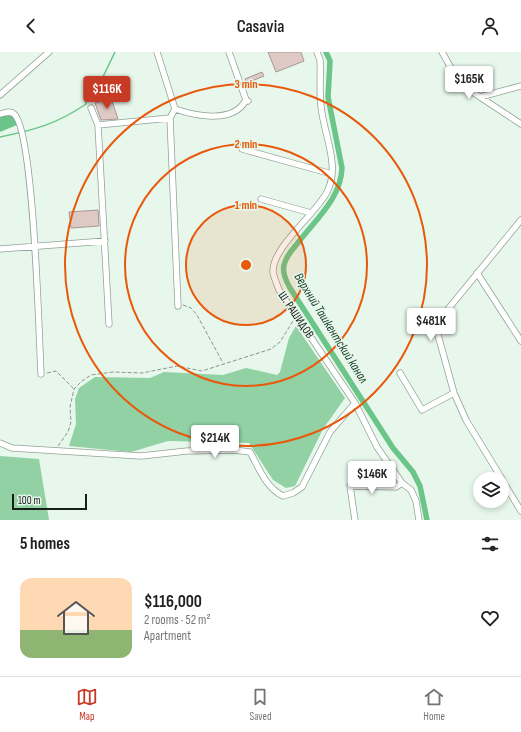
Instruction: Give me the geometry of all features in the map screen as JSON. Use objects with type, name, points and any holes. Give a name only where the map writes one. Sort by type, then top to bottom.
[{"type":"street","points":[[0,95],[49,52]]},
{"type":"street","points":[[157,52],[175,109],[170,118],[178,306]]},
{"type":"street","points":[[175,109],[192,115],[217,116],[236,110],[247,100],[229,52]]},
{"type":"street","name":"Ш. РАШИДОВ","points":[[317,52],[320,60],[321,104],[331,154],[332,174],[327,192],[287,242],[274,266],[273,273],[279,290],[355,403],[378,447],[402,483],[410,490],[416,501],[420,520]]},
{"type":"street","points":[[442,52],[451,68],[471,91],[521,124]]},
{"type":"street","points":[[480,97],[521,86]]},
{"type":"street","points":[[91,108],[98,124],[109,324]]},
{"type":"street","points":[[0,114],[9,111],[14,113],[21,127],[24,138],[28,164],[34,247],[41,374]]},
{"type":"street","points":[[98,124],[170,118]]},
{"type":"street","points":[[242,149],[332,174]]},
{"type":"street","points":[[261,199],[311,213]]},
{"type":"street","points":[[498,472],[466,420],[454,393],[438,335],[440,319],[521,220]]},
{"type":"street","points":[[0,249],[105,241]]},
{"type":"street","points":[[477,273],[521,341]]},
{"type":"street","points":[[400,373],[422,410],[454,393]]},
{"type":"street","points":[[0,443],[12,448],[141,456],[187,451],[234,450],[250,452],[268,484],[275,493],[283,496],[293,493],[302,487],[330,432],[355,403]]},
{"type":"street","points":[[355,520],[350,486],[382,487],[396,486],[402,483]]},
{"type":"street","points":[[509,491],[521,511]]},
{"type":"path","points":[[178,306],[184,305],[191,308],[223,364]]},
{"type":"path","points":[[54,450],[68,432],[71,422],[70,407],[74,389],[91,375],[101,372],[134,374],[177,366],[202,371],[271,349],[280,342],[296,316]]},
{"type":"path","points":[[41,374],[56,372],[74,389]]},
{"type":"shaded area","points":[[6,115],[14,116],[17,125],[0,132],[0,117]]},
{"type":"shaded area","points":[[296,326],[345,398],[323,429],[295,486],[286,488],[273,480],[249,443],[168,441],[131,452],[69,446],[76,424],[75,399],[79,388],[95,377],[150,378],[164,372],[223,375],[246,368],[277,375],[280,372],[289,338]]},
{"type":"shaded area","points":[[0,456],[39,459],[49,520],[0,520]]},
{"type":"building","points":[[268,52],[301,52],[304,61],[276,72]]},
{"type":"building","points":[[262,72],[264,76],[247,83],[245,79]]},
{"type":"building","points":[[111,98],[118,119],[101,120],[95,103]]},
{"type":"building","points":[[98,210],[99,226],[71,228],[69,212]]},
{"type":"waterway","points":[[0,137],[24,132],[45,125],[65,117],[86,104],[86,98],[99,85],[115,52]]},
{"type":"waterway","name":"Верхний Ташкентский канал","points":[[326,52],[330,61],[328,97],[342,168],[340,179],[337,190],[326,209],[288,256],[284,265],[284,274],[290,288],[393,448],[413,472],[420,486],[427,520]]}]
